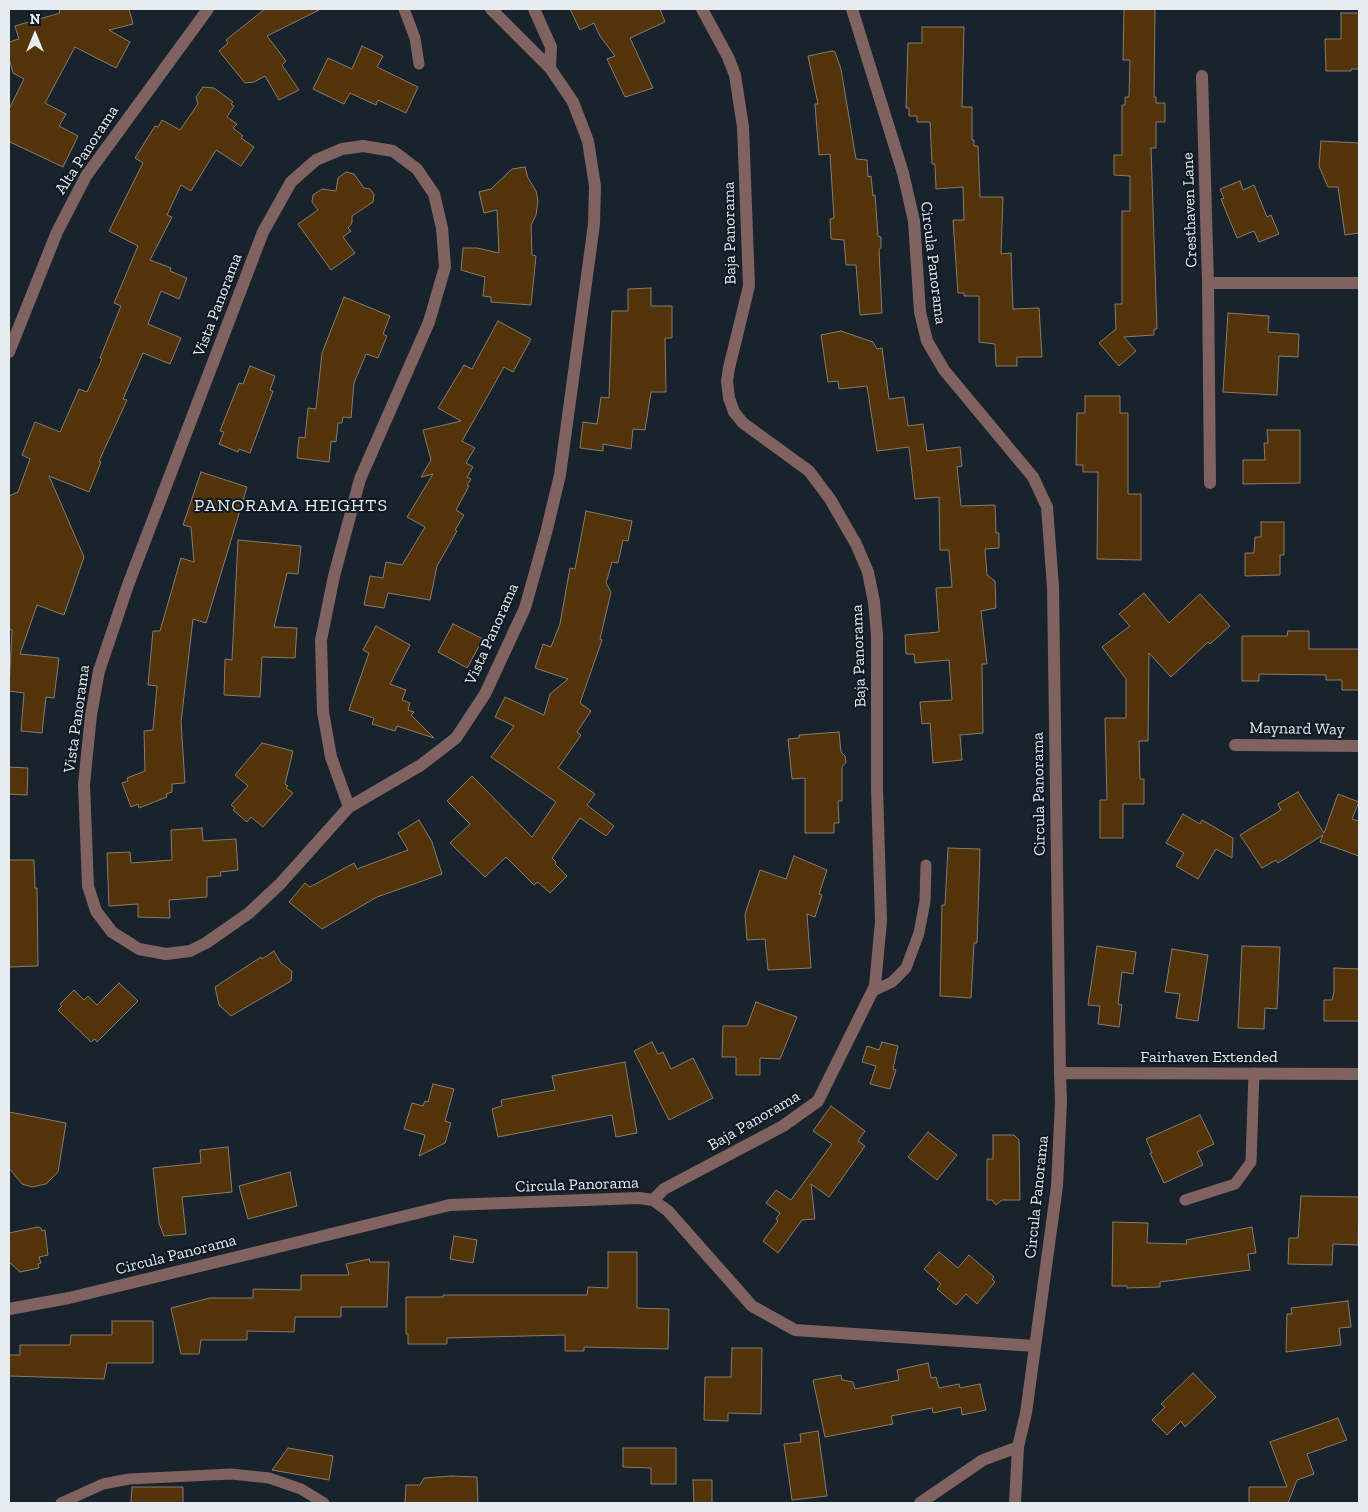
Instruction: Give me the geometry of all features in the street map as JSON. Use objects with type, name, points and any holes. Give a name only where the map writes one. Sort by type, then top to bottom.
[{"type":"street","points":[[491,9],[550,68]]},
{"type":"street","points":[[534,9],[551,47],[550,68]]},
{"type":"street","name":"Baja Panorama","points":[[652,1200],[664,1189],[783,1126],[818,1101],[875,986],[881,921],[877,788],[877,635],[874,602],[868,572],[856,544],[830,499],[810,471],[743,423],[734,412],[729,398],[727,381],[729,368],[749,286],[743,127],[735,75],[728,57],[702,9]]},
{"type":"street","name":"Circula Panorama","points":[[9,1309],[69,1298],[450,1205],[621,1198],[652,1200],[668,1211],[752,1306],[796,1330],[1035,1346],[1057,1186],[1061,1102],[1053,586],[1047,507],[1033,477],[944,370],[927,341],[920,312],[914,221],[903,173],[852,9]]},
{"type":"street","name":"Alta Panorama","points":[[9,352],[57,232],[86,176],[207,10]]},
{"type":"street","name":"Vista Panorama","points":[[349,806],[331,757],[323,712],[321,640],[334,576],[360,479],[429,322],[446,267],[442,228],[434,194],[418,169],[393,151],[363,146],[342,149],[316,160],[291,182],[263,232],[112,629],[94,692],[84,784],[88,886],[96,911],[112,932],[139,949],[166,954],[190,951],[218,936],[249,913],[280,884],[349,806],[421,765],[456,738],[484,694],[525,608],[546,533],[561,466],[580,335],[595,205],[592,163],[581,121],[573,102],[550,68]]},
{"type":"street","name":"Cresthaven Lane","points":[[1202,76],[1208,283],[1359,283]]},
{"type":"street","points":[[1208,283],[1210,483]]},
{"type":"street","name":"Maynard Way","points":[[1235,745],[1359,746]]},
{"type":"street","name":"Fairhaven Extended","points":[[1060,1073],[1359,1074]]},
{"type":"street","points":[[1015,1503],[1018,1447],[1026,1413],[1035,1346]]},
{"type":"street","points":[[920,1503],[983,1460],[1018,1447]]},
{"type":"lane","points":[[404,9],[415,38],[420,64]]},
{"type":"lane","points":[[873,991],[892,982],[906,968],[919,933],[925,900],[926,865]]},
{"type":"lane","points":[[1185,1200],[1235,1184],[1251,1162],[1254,1073]]},
{"type":"lane","points":[[61,1503],[102,1484],[129,1479],[231,1474],[269,1478],[300,1490],[324,1503]]},
{"type":"building","points":[[59,9],[129,9],[133,24],[109,30],[130,42],[116,68],[75,47],[45,103],[66,114],[59,126],[78,136],[63,167],[10,142],[9,137],[9,109],[24,79],[13,73],[9,58],[9,42],[19,39],[15,26],[60,13]]},
{"type":"building","points":[[265,9],[321,9],[267,36],[286,61],[282,65],[299,90],[279,100],[265,76],[254,82],[245,83],[219,51],[228,43],[226,40]]},
{"type":"building","points":[[570,9],[660,9],[665,22],[630,38],[653,88],[625,97],[607,59],[615,56],[600,36],[594,23],[580,30]]},
{"type":"building","points":[[1124,9],[1155,9],[1154,97],[1156,97],[1156,103],[1165,103],[1165,122],[1156,122],[1156,148],[1151,148],[1157,329],[1154,329],[1154,335],[1124,337],[1136,351],[1119,366],[1099,343],[1116,329],[1115,304],[1122,304],[1122,211],[1130,211],[1130,176],[1114,175],[1114,155],[1122,155],[1122,105],[1125,105],[1125,97],[1129,97],[1130,60],[1123,60]]},
{"type":"building","points":[[1341,13],[1359,13],[1359,69],[1351,69],[1351,71],[1326,71],[1325,39],[1341,39]]},
{"type":"building","points":[[922,27],[964,27],[962,107],[972,107],[972,140],[974,140],[974,146],[978,146],[980,197],[1003,197],[1001,254],[1011,253],[1013,309],[1039,308],[1042,357],[1017,357],[1017,366],[996,366],[995,344],[979,342],[979,296],[964,296],[964,293],[958,293],[953,220],[964,220],[963,187],[936,189],[935,164],[932,164],[930,122],[917,122],[917,116],[909,116],[909,108],[906,108],[908,43],[922,43]]},
{"type":"building","points":[[362,46],[383,56],[377,67],[418,87],[406,113],[378,100],[376,105],[350,93],[344,104],[313,89],[328,58],[352,69]]},
{"type":"building","points":[[835,52],[841,69],[856,159],[867,160],[868,177],[871,176],[873,196],[875,195],[878,236],[881,237],[881,247],[879,250],[882,313],[860,315],[856,265],[846,265],[844,240],[831,239],[830,219],[834,218],[830,154],[819,155],[815,104],[818,104],[808,56]]},
{"type":"building","points":[[203,87],[214,88],[233,102],[231,104],[234,106],[227,117],[237,124],[233,128],[243,136],[241,138],[254,147],[241,166],[216,150],[191,191],[181,185],[167,215],[172,217],[150,260],[171,268],[170,271],[187,278],[179,299],[161,291],[148,324],[181,338],[170,364],[143,353],[123,399],[127,400],[99,461],[101,462],[89,492],[49,476],[84,557],[64,615],[37,605],[20,654],[59,658],[54,698],[46,697],[42,733],[21,731],[24,693],[9,691],[12,630],[9,629],[9,496],[18,492],[30,459],[22,455],[35,422],[60,432],[79,389],[87,392],[102,359],[100,358],[121,306],[114,303],[138,246],[109,231],[143,163],[135,158],[155,126],[158,127],[162,120],[180,130],[198,104],[196,97]]},
{"type":"building","points":[[1321,141],[1359,143],[1359,233],[1345,235],[1338,187],[1328,187],[1319,166]]},
{"type":"building","points":[[525,167],[528,178],[536,191],[538,201],[536,215],[531,225],[532,255],[536,256],[531,305],[491,302],[491,297],[483,296],[485,277],[461,270],[463,248],[477,248],[499,253],[497,210],[484,213],[479,192],[491,189],[512,169]]},
{"type":"building","points":[[346,172],[354,174],[364,188],[370,189],[374,194],[373,202],[352,216],[352,223],[348,228],[351,231],[343,237],[355,253],[331,270],[298,224],[318,210],[312,202],[313,195],[322,189],[336,191],[338,178]]},
{"type":"building","points":[[1240,181],[1243,190],[1254,185],[1267,217],[1271,215],[1279,234],[1259,242],[1254,231],[1237,238],[1221,199],[1224,198],[1220,189]]},
{"type":"building","points":[[651,288],[651,306],[672,306],[672,338],[665,338],[666,392],[651,392],[645,430],[633,429],[631,449],[603,444],[603,451],[580,448],[583,422],[597,424],[601,397],[609,398],[612,311],[628,311],[628,289]]},
{"type":"building","points":[[344,297],[390,316],[383,334],[387,336],[378,358],[366,354],[354,383],[351,418],[343,417],[342,423],[338,423],[336,442],[331,441],[329,462],[297,458],[299,437],[305,438],[308,408],[316,409],[322,353]]},
{"type":"building","points":[[1228,313],[1269,316],[1268,332],[1299,334],[1298,357],[1279,356],[1277,395],[1223,392]]},
{"type":"building","points":[[498,321],[531,339],[513,372],[504,367],[462,441],[475,448],[466,463],[473,467],[467,477],[471,479],[467,485],[469,486],[456,510],[464,515],[437,566],[430,600],[388,593],[384,608],[364,605],[370,576],[383,578],[386,562],[402,565],[425,527],[407,517],[433,474],[421,477],[431,460],[423,430],[461,421],[438,408],[464,365],[472,369]]},
{"type":"building","points":[[841,331],[873,342],[877,349],[882,348],[889,399],[904,397],[908,426],[923,424],[927,451],[960,447],[962,466],[957,467],[961,506],[995,505],[996,533],[999,533],[999,548],[985,549],[987,575],[995,581],[996,608],[981,611],[987,664],[982,664],[983,733],[960,735],[962,760],[933,763],[930,723],[922,724],[920,702],[952,700],[949,660],[915,663],[914,654],[906,654],[905,635],[939,632],[936,588],[952,587],[949,550],[940,550],[939,497],[915,499],[909,447],[877,451],[867,386],[839,389],[838,381],[828,382],[821,335]]},
{"type":"building","points":[[250,366],[275,376],[270,390],[273,391],[250,453],[239,449],[238,452],[219,444],[224,432],[220,431],[239,383],[243,384]]},
{"type":"building","points":[[1085,396],[1120,396],[1120,413],[1128,413],[1128,494],[1141,494],[1141,560],[1097,559],[1098,472],[1083,472],[1083,465],[1076,465],[1077,413],[1085,413]]},
{"type":"building","points":[[1267,430],[1300,430],[1300,483],[1243,484],[1243,460],[1265,460],[1264,443],[1268,443]]},
{"type":"building","points":[[201,472],[247,487],[206,623],[193,619],[181,722],[185,783],[172,784],[172,792],[166,794],[167,797],[139,808],[138,804],[131,807],[122,783],[128,781],[127,778],[145,771],[144,731],[153,730],[157,686],[148,685],[153,631],[160,631],[181,558],[194,562],[191,527],[183,525]]},
{"type":"building","points":[[586,511],[632,521],[628,541],[623,540],[618,563],[612,562],[606,583],[611,592],[600,639],[602,640],[580,703],[591,711],[577,732],[581,735],[558,768],[595,794],[587,805],[614,826],[606,836],[580,818],[552,858],[556,862],[555,864],[567,876],[550,893],[538,882],[534,885],[506,857],[485,877],[450,843],[470,824],[447,801],[472,776],[532,837],[556,802],[491,757],[514,726],[495,717],[505,697],[544,715],[550,694],[568,679],[535,668],[543,644],[551,647],[560,624],[570,568],[575,569]]},
{"type":"building","points":[[1261,522],[1284,522],[1284,555],[1280,555],[1280,575],[1245,576],[1245,553],[1254,553],[1255,537],[1261,537]]},
{"type":"building","points":[[238,540],[301,546],[298,574],[287,573],[274,627],[297,628],[295,658],[262,657],[260,697],[224,695],[225,659],[232,660]]},
{"type":"building","points":[[1144,593],[1169,623],[1200,594],[1230,626],[1210,644],[1208,642],[1171,677],[1149,653],[1148,741],[1139,741],[1140,779],[1144,779],[1144,804],[1123,804],[1123,838],[1100,838],[1100,800],[1107,800],[1105,718],[1126,718],[1126,679],[1102,647],[1130,626],[1119,614]]},
{"type":"building","points":[[453,624],[483,639],[467,668],[438,652]]},
{"type":"building","points":[[376,626],[410,645],[390,684],[406,690],[402,700],[410,703],[408,710],[414,712],[411,715],[434,738],[397,726],[395,731],[372,724],[374,718],[349,710],[369,653],[363,650]]},
{"type":"building","points":[[1288,631],[1309,631],[1309,649],[1359,649],[1359,690],[1342,690],[1342,680],[1326,680],[1326,675],[1259,674],[1259,681],[1242,681],[1242,636],[1287,636]]},
{"type":"building","points":[[839,732],[841,752],[845,756],[846,762],[842,767],[842,801],[838,801],[839,823],[834,823],[834,833],[805,833],[805,778],[792,779],[788,739],[799,738],[799,735]]},
{"type":"building","points":[[262,743],[293,751],[285,784],[288,786],[286,788],[293,793],[263,827],[251,817],[247,822],[233,810],[235,808],[231,805],[248,786],[235,775]]},
{"type":"building","points":[[9,767],[28,768],[27,795],[9,794]]},
{"type":"building","points":[[1298,792],[1324,833],[1338,794],[1359,802],[1352,819],[1359,821],[1359,856],[1320,842],[1323,835],[1278,863],[1276,860],[1262,868],[1240,835],[1281,810],[1278,804]]},
{"type":"building","points":[[1183,814],[1200,824],[1202,820],[1233,838],[1232,858],[1216,849],[1198,879],[1176,866],[1184,853],[1166,843]]},
{"type":"building","points":[[419,820],[432,842],[442,874],[377,897],[322,929],[289,902],[305,883],[310,887],[354,863],[357,869],[408,850],[398,833]]},
{"type":"building","points":[[202,828],[203,841],[236,839],[238,870],[220,872],[221,876],[207,877],[207,897],[169,900],[170,918],[138,917],[138,904],[109,906],[107,853],[130,852],[131,863],[172,860],[171,830]]},
{"type":"building","points":[[948,848],[980,849],[977,943],[974,943],[971,998],[940,996],[942,905],[945,905]]},
{"type":"building","points":[[794,856],[827,870],[819,894],[822,895],[815,917],[807,914],[811,968],[768,970],[765,939],[747,940],[745,914],[760,870],[786,879]]},
{"type":"building","points":[[9,860],[34,860],[35,888],[37,888],[38,966],[9,967]]},
{"type":"building","points":[[1097,946],[1136,952],[1133,974],[1122,972],[1118,1004],[1122,1005],[1119,1027],[1098,1024],[1100,1006],[1088,1005]]},
{"type":"building","points":[[1242,946],[1280,947],[1277,1009],[1265,1008],[1264,1029],[1238,1028]]},
{"type":"building","points":[[1172,949],[1208,955],[1198,1021],[1176,1018],[1180,994],[1165,992]]},
{"type":"building","points":[[274,951],[281,963],[292,971],[291,981],[231,1016],[219,1005],[215,987],[261,957],[262,959]]},
{"type":"building","points":[[1334,968],[1359,969],[1359,1021],[1324,1021],[1324,1000],[1332,1000],[1334,992]]},
{"type":"building","points":[[119,983],[138,1001],[97,1042],[95,1039],[91,1042],[58,1010],[62,1006],[60,1004],[74,990],[84,1000],[88,996],[97,1005]]},
{"type":"building","points":[[756,1002],[797,1017],[780,1059],[760,1058],[760,1075],[736,1075],[736,1057],[722,1057],[723,1026],[747,1026]]},
{"type":"building","points":[[652,1042],[658,1054],[663,1052],[671,1069],[693,1058],[713,1098],[669,1120],[634,1051]]},
{"type":"building","points":[[882,1042],[898,1046],[893,1069],[896,1070],[890,1089],[870,1084],[876,1066],[862,1062],[867,1046],[879,1050]]},
{"type":"building","points":[[625,1062],[637,1133],[616,1137],[612,1115],[498,1137],[492,1109],[502,1106],[501,1100],[555,1090],[552,1076]]},
{"type":"building","points":[[433,1084],[454,1089],[445,1121],[451,1123],[445,1143],[419,1156],[425,1135],[404,1129],[412,1103],[423,1106],[425,1101],[428,1102]]},
{"type":"building","points":[[831,1106],[865,1131],[858,1141],[865,1146],[829,1197],[811,1184],[815,1219],[802,1220],[778,1253],[763,1241],[778,1221],[776,1219],[780,1213],[766,1203],[776,1190],[791,1200],[832,1144],[813,1131]]},
{"type":"building","points":[[9,1112],[66,1123],[58,1172],[46,1184],[32,1187],[22,1184],[9,1168]]},
{"type":"building","points":[[1200,1115],[1214,1144],[1197,1152],[1203,1165],[1164,1183],[1150,1153],[1152,1153],[1146,1139]]},
{"type":"building","points":[[928,1132],[957,1155],[937,1180],[908,1157]]},
{"type":"building","points":[[993,1135],[1014,1135],[1019,1140],[1020,1200],[1002,1200],[996,1205],[992,1200],[987,1200],[987,1159],[993,1159]]},
{"type":"building","points":[[228,1147],[232,1192],[182,1197],[186,1234],[164,1236],[159,1223],[153,1168],[201,1163],[200,1150]]},
{"type":"building","points":[[290,1172],[297,1206],[248,1219],[239,1186]]},
{"type":"building","points":[[1301,1196],[1359,1197],[1358,1245],[1333,1244],[1332,1265],[1288,1264],[1289,1238],[1298,1238]]},
{"type":"building","points":[[1113,1222],[1148,1223],[1147,1243],[1187,1244],[1186,1240],[1252,1227],[1256,1253],[1248,1254],[1250,1270],[1160,1282],[1160,1287],[1127,1288],[1127,1286],[1112,1286]]},
{"type":"building","points":[[38,1227],[42,1231],[45,1230],[48,1255],[39,1257],[41,1263],[38,1264],[39,1268],[20,1272],[9,1262],[9,1233]]},
{"type":"building","points":[[454,1236],[477,1240],[473,1263],[450,1259]]},
{"type":"building","points":[[608,1252],[637,1252],[637,1308],[669,1309],[668,1349],[584,1347],[584,1351],[565,1351],[565,1335],[447,1338],[447,1344],[408,1344],[408,1334],[406,1334],[406,1297],[443,1297],[443,1295],[587,1295],[588,1287],[608,1288]]},
{"type":"building","points":[[939,1252],[958,1268],[969,1255],[994,1277],[992,1279],[995,1282],[977,1304],[966,1294],[956,1305],[937,1289],[941,1284],[924,1269]]},
{"type":"building","points":[[369,1259],[370,1262],[389,1262],[387,1307],[341,1307],[341,1317],[295,1317],[294,1332],[247,1331],[247,1340],[201,1340],[199,1354],[181,1354],[171,1308],[210,1298],[253,1298],[253,1289],[301,1290],[301,1275],[349,1275],[346,1264]]},
{"type":"building","points":[[1348,1301],[1351,1327],[1339,1328],[1341,1345],[1286,1352],[1287,1314],[1292,1314],[1291,1308]]},
{"type":"building","points":[[112,1321],[153,1321],[153,1363],[107,1363],[104,1379],[9,1376],[9,1355],[20,1355],[20,1345],[70,1345],[71,1335],[112,1335]]},
{"type":"building","points":[[732,1348],[762,1348],[761,1414],[728,1413],[728,1421],[704,1420],[705,1377],[731,1377]]},
{"type":"building","points":[[928,1363],[931,1378],[936,1377],[939,1388],[959,1384],[960,1388],[980,1384],[986,1410],[962,1415],[961,1407],[933,1413],[932,1408],[891,1416],[893,1424],[825,1437],[813,1380],[841,1375],[842,1380],[853,1382],[855,1389],[899,1380],[897,1370]]},
{"type":"building","points":[[1193,1373],[1216,1397],[1185,1427],[1181,1421],[1167,1435],[1152,1420],[1165,1407],[1161,1404]]},
{"type":"building","points":[[1338,1418],[1347,1440],[1307,1454],[1314,1474],[1297,1480],[1288,1503],[1249,1503],[1249,1487],[1287,1487],[1270,1442]]},
{"type":"building","points":[[818,1431],[827,1496],[792,1500],[784,1444],[801,1442],[800,1434]]},
{"type":"building","points":[[288,1448],[333,1456],[329,1480],[272,1470]]},
{"type":"building","points":[[623,1448],[676,1448],[676,1484],[651,1484],[651,1468],[623,1467]]},
{"type":"building","points":[[477,1477],[478,1503],[405,1503],[406,1485],[420,1485],[424,1478]]},
{"type":"building","points":[[693,1480],[712,1480],[712,1503],[694,1503]]},
{"type":"building","points":[[132,1487],[183,1487],[183,1503],[131,1503]]},
{"type":"district","name":"PANORAMA HEIGHTS","points":[[291,506]]}]
